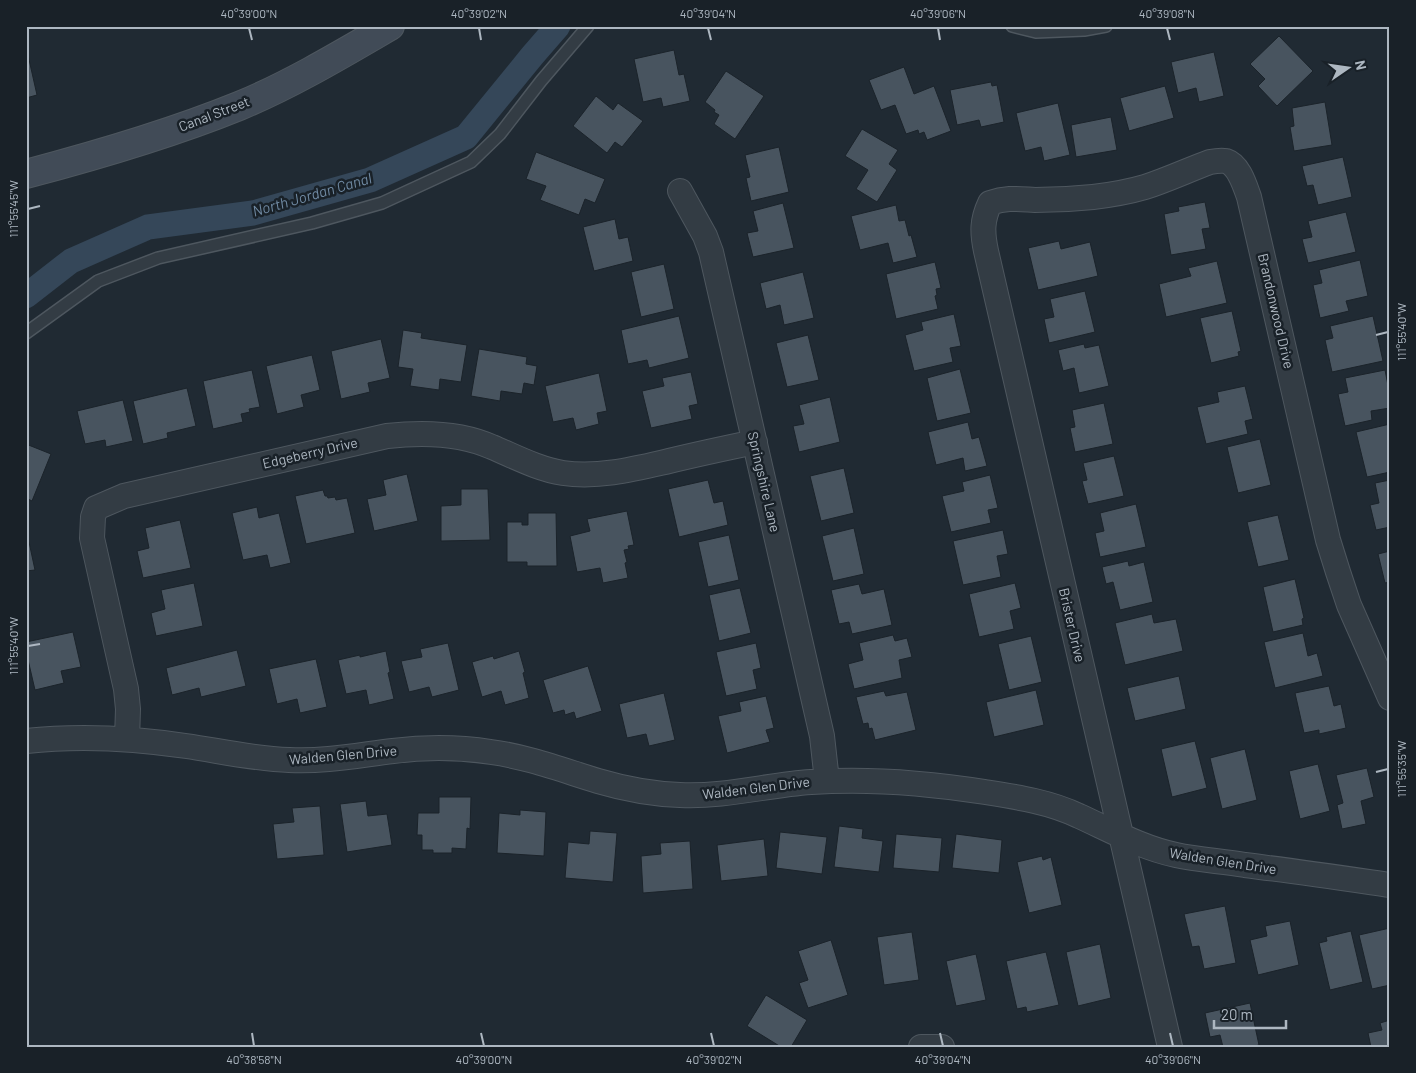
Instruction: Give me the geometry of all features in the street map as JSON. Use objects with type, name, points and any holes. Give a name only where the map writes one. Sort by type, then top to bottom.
[{"type":"street","name":"Canal Street","points":[[26,174],[83,159],[168,132],[240,106],[340,55],[390,26]]},
{"type":"street","name":"Brandonwood Drive","points":[[990,203],[1012,198],[1063,200],[1120,193],[1145,187],[1219,160],[1228,162],[1236,169],[1249,197],[1335,564],[1349,605],[1390,698]]},
{"type":"street","name":"Springshire Lane","points":[[680,191],[705,236],[711,252],[822,736],[827,781]]},
{"type":"street","name":"Brister Drive","points":[[990,203],[984,214],[983,226],[986,251],[1121,836],[1163,1045]]},
{"type":"street","name":"Edgeberry Drive","points":[[126,739],[128,709],[126,689],[92,538],[93,517],[96,508],[105,503],[124,496],[364,440],[394,435],[431,434],[453,436],[491,446],[524,462],[543,468],[563,473],[583,474],[624,471],[755,442]]},
{"type":"street","name":"Walden Glen Drive","points":[[26,741],[73,738],[126,739],[268,759],[292,760],[340,758],[424,748],[456,749],[517,756],[625,788],[652,793],[680,795],[726,794],[806,782],[827,781],[864,780],[942,786],[1024,798],[1062,809],[1121,836],[1176,855],[1390,885]]},
{"type":"street","points":[[921,1047],[942,1047]]},
{"type":"lane","points":[[26,333],[98,281],[158,258],[312,223],[382,203],[471,162],[500,134],[541,81],[588,26]]},
{"type":"lane","points":[[1012,26],[1036,32],[1084,30],[1106,26]]},
{"type":"building","points":[[1279,36],[1313,71],[1277,106],[1258,86],[1265,79],[1250,64]]},
{"type":"building","points":[[674,50],[679,75],[684,74],[690,101],[663,107],[661,98],[643,102],[634,59]]},
{"type":"building","points":[[1214,52],[1224,96],[1199,102],[1196,88],[1178,93],[1171,62]]},
{"type":"building","points":[[26,55],[28,55],[37,95],[26,98]]},
{"type":"building","points":[[904,67],[914,94],[934,86],[951,131],[927,140],[924,132],[919,134],[918,130],[906,134],[895,105],[881,110],[869,80]]},
{"type":"building","points":[[726,71],[764,96],[735,139],[714,124],[719,115],[705,102]]},
{"type":"building","points":[[991,82],[992,86],[997,85],[1004,122],[981,127],[979,120],[957,125],[950,90]]},
{"type":"building","points":[[1165,86],[1174,118],[1129,131],[1120,98]]},
{"type":"building","points":[[596,96],[613,110],[618,103],[643,121],[622,147],[615,142],[607,153],[573,126]]},
{"type":"building","points":[[1325,102],[1332,145],[1294,151],[1290,127],[1294,126],[1292,108]]},
{"type":"building","points":[[1058,103],[1070,155],[1044,161],[1041,147],[1025,151],[1016,113]]},
{"type":"building","points":[[1111,117],[1117,150],[1076,157],[1071,125]]},
{"type":"building","points":[[862,129],[898,150],[889,164],[897,170],[877,202],[856,189],[868,170],[845,156]]},
{"type":"building","points":[[779,147],[789,192],[751,201],[746,178],[750,177],[745,155]]},
{"type":"building","points":[[536,152],[605,179],[595,203],[585,199],[579,215],[540,200],[546,186],[526,179]]},
{"type":"building","points":[[1343,157],[1352,197],[1318,205],[1313,185],[1307,186],[1302,166]]},
{"type":"building","points":[[1205,202],[1210,228],[1202,229],[1206,249],[1171,255],[1164,214],[1179,211],[1178,207]]},
{"type":"building","points":[[783,203],[794,248],[753,257],[747,233],[758,231],[753,211]]},
{"type":"building","points":[[896,205],[899,221],[905,220],[917,257],[893,263],[888,243],[860,250],[851,216]]},
{"type":"building","points":[[1346,212],[1356,252],[1308,263],[1302,239],[1312,237],[1308,221]]},
{"type":"building","points":[[615,219],[619,239],[628,237],[633,261],[594,271],[583,227]]},
{"type":"building","points":[[1059,241],[1061,249],[1090,242],[1098,276],[1038,290],[1028,248]]},
{"type":"building","points":[[1360,260],[1368,296],[1346,301],[1349,311],[1320,318],[1313,285],[1322,283],[1319,270]]},
{"type":"building","points":[[1217,261],[1227,303],[1166,317],[1159,284],[1191,276],[1188,268]]},
{"type":"building","points":[[935,262],[941,288],[936,289],[937,295],[935,296],[938,309],[896,319],[886,274]]},
{"type":"building","points":[[664,264],[674,309],[641,317],[631,272]]},
{"type":"building","points":[[803,272],[814,318],[784,325],[780,305],[766,309],[760,283]]},
{"type":"building","points":[[1085,291],[1095,332],[1049,343],[1044,319],[1054,317],[1050,299]]},
{"type":"building","points":[[1232,311],[1241,351],[1238,352],[1239,356],[1211,363],[1200,318]]},
{"type":"building","points":[[954,314],[961,346],[950,348],[953,362],[914,371],[905,335],[923,330],[921,322]]},
{"type":"building","points":[[679,316],[689,358],[649,368],[647,360],[628,364],[621,330]]},
{"type":"building","points":[[1373,316],[1383,361],[1332,372],[1325,340],[1333,338],[1330,326]]},
{"type":"building","points":[[403,330],[422,333],[421,338],[467,345],[461,382],[440,379],[439,390],[410,386],[413,369],[398,367]]},
{"type":"building","points":[[808,335],[819,380],[787,387],[776,343]]},
{"type":"building","points":[[381,339],[390,378],[368,383],[370,392],[341,399],[331,351]]},
{"type":"building","points":[[1084,344],[1085,348],[1099,345],[1109,386],[1079,393],[1074,368],[1063,371],[1058,350]]},
{"type":"building","points":[[479,349],[527,357],[526,364],[537,366],[534,385],[524,383],[522,394],[501,391],[500,401],[471,396]]},
{"type":"building","points":[[312,355],[320,390],[301,395],[304,407],[277,414],[266,366]]},
{"type":"building","points":[[960,369],[971,413],[937,421],[927,378]]},
{"type":"building","points":[[252,370],[260,407],[249,409],[250,412],[241,414],[243,422],[213,429],[203,381]]},
{"type":"building","points":[[1385,370],[1390,396],[1390,408],[1371,411],[1372,420],[1345,426],[1338,394],[1348,392],[1345,378]]},
{"type":"building","points":[[691,372],[698,404],[689,406],[692,419],[651,428],[642,391],[664,386],[662,378]]},
{"type":"building","points":[[599,373],[607,411],[597,413],[599,424],[576,430],[573,418],[553,422],[545,386]]},
{"type":"building","points":[[1245,386],[1253,419],[1245,421],[1248,434],[1206,444],[1197,407],[1219,402],[1217,392]]},
{"type":"building","points":[[187,388],[196,426],[167,433],[168,438],[143,444],[133,401]]},
{"type":"building","points":[[830,397],[840,442],[799,452],[793,426],[804,424],[799,405]]},
{"type":"building","points":[[123,400],[133,441],[106,447],[105,440],[85,444],[77,411]]},
{"type":"building","points":[[1104,403],[1113,444],[1075,452],[1070,428],[1075,427],[1072,410]]},
{"type":"building","points":[[968,422],[972,439],[979,437],[987,466],[965,471],[963,458],[936,465],[928,432]]},
{"type":"building","points":[[1390,424],[1390,472],[1367,477],[1356,432]]},
{"type":"building","points":[[1260,439],[1271,485],[1238,493],[1227,447]]},
{"type":"building","points":[[26,444],[51,454],[32,501],[26,498]]},
{"type":"building","points":[[1114,456],[1124,496],[1088,504],[1082,481],[1087,480],[1083,463]]},
{"type":"building","points":[[844,468],[854,513],[821,521],[810,476]]},
{"type":"building","points":[[407,474],[418,521],[374,531],[367,499],[386,495],[383,480]]},
{"type":"building","points":[[990,475],[998,508],[988,510],[991,523],[951,532],[942,496],[964,491],[962,482]]},
{"type":"building","points":[[708,480],[714,503],[723,501],[728,525],[679,537],[668,489]]},
{"type":"building","points":[[1390,480],[1390,527],[1376,530],[1370,505],[1379,503],[1375,483]]},
{"type":"building","points":[[461,489],[488,489],[490,540],[441,541],[441,506],[461,505]]},
{"type":"building","points":[[323,490],[328,498],[335,497],[336,500],[347,498],[355,533],[306,544],[295,496]]},
{"type":"building","points":[[1136,504],[1146,547],[1100,557],[1095,533],[1104,531],[1100,513]]},
{"type":"building","points":[[257,507],[259,518],[279,513],[291,563],[270,568],[267,555],[243,560],[232,513]]},
{"type":"building","points":[[627,511],[634,545],[628,546],[629,549],[624,550],[628,578],[603,583],[600,568],[577,572],[570,536],[590,531],[587,519]]},
{"type":"building","points":[[528,513],[556,513],[557,566],[527,566],[527,562],[507,562],[507,522],[522,522],[522,525],[528,525]]},
{"type":"building","points":[[1278,515],[1289,560],[1258,567],[1247,522]]},
{"type":"building","points":[[180,520],[191,568],[143,578],[137,551],[149,548],[145,528]]},
{"type":"building","points":[[854,528],[864,574],[833,581],[822,536]]},
{"type":"building","points":[[1003,530],[1008,554],[997,556],[1001,577],[963,585],[953,541]]},
{"type":"building","points":[[729,535],[739,580],[708,587],[698,542]]},
{"type":"building","points":[[26,542],[29,542],[35,570],[26,571]]},
{"type":"building","points":[[1390,551],[1390,582],[1385,583],[1378,554]]},
{"type":"building","points":[[1128,561],[1129,566],[1144,562],[1153,602],[1120,610],[1113,582],[1106,584],[1102,567]]},
{"type":"building","points":[[1295,579],[1304,618],[1302,619],[1303,625],[1273,632],[1263,587]]},
{"type":"building","points":[[194,583],[203,626],[156,636],[151,613],[165,609],[161,590]]},
{"type":"building","points":[[1015,583],[1021,608],[1010,611],[1014,629],[979,637],[969,594]]},
{"type":"building","points":[[859,584],[862,594],[884,589],[892,625],[852,634],[849,622],[839,624],[831,590]]},
{"type":"building","points":[[740,588],[751,633],[719,641],[709,595]]},
{"type":"building","points":[[1152,614],[1154,623],[1176,619],[1183,651],[1125,665],[1115,623]]},
{"type":"building","points":[[73,632],[81,667],[61,671],[64,683],[35,690],[26,651],[26,642]]},
{"type":"building","points":[[1303,633],[1308,656],[1317,653],[1323,676],[1275,688],[1264,642]]},
{"type":"building","points":[[893,635],[895,641],[907,638],[912,657],[899,660],[902,678],[854,689],[848,664],[863,660],[859,643]]},
{"type":"building","points":[[1031,636],[1042,682],[1009,690],[998,644]]},
{"type":"building","points":[[448,643],[459,690],[432,697],[429,687],[409,692],[401,661],[422,657],[420,649]]},
{"type":"building","points":[[756,643],[761,668],[753,670],[757,689],[726,696],[716,652]]},
{"type":"building","points":[[237,650],[246,686],[201,697],[199,688],[172,695],[166,668]]},
{"type":"building","points":[[386,651],[390,672],[388,673],[394,699],[369,705],[366,690],[346,694],[338,660]]},
{"type":"building","points":[[519,651],[529,698],[505,705],[501,691],[482,697],[472,662],[493,656],[494,659]]},
{"type":"building","points":[[316,659],[327,707],[300,713],[297,699],[277,704],[269,669]]},
{"type":"building","points":[[588,666],[602,711],[576,719],[574,712],[565,715],[564,710],[553,713],[543,680]]},
{"type":"building","points":[[1179,676],[1186,709],[1135,721],[1127,688]]},
{"type":"building","points":[[1329,686],[1334,706],[1341,704],[1346,728],[1319,734],[1319,730],[1304,733],[1295,693]]},
{"type":"building","points":[[1036,690],[1044,725],[994,737],[986,702]]},
{"type":"building","points":[[884,691],[886,696],[907,692],[916,730],[875,740],[872,728],[869,729],[868,723],[863,724],[856,697]]},
{"type":"building","points":[[664,693],[675,740],[649,746],[646,734],[627,738],[619,704]]},
{"type":"building","points":[[766,696],[774,728],[766,730],[770,742],[727,753],[718,716],[741,711],[739,702]]},
{"type":"building","points":[[1195,741],[1207,788],[1172,797],[1161,749]]},
{"type":"building","points":[[1245,749],[1257,800],[1222,809],[1210,758]]},
{"type":"building","points":[[1318,764],[1330,811],[1300,819],[1289,771]]},
{"type":"building","points":[[1367,768],[1374,797],[1361,801],[1366,824],[1342,829],[1337,805],[1343,803],[1336,775]]},
{"type":"building","points":[[439,797],[471,797],[470,829],[467,828],[466,849],[452,848],[452,853],[433,853],[433,850],[422,850],[422,835],[417,835],[418,813],[439,813]]},
{"type":"building","points":[[366,801],[368,816],[387,814],[392,845],[347,852],[340,804]]},
{"type":"building","points":[[320,806],[324,855],[277,859],[273,824],[294,822],[292,808]]},
{"type":"building","points":[[520,810],[546,812],[544,856],[497,853],[499,813],[520,815]]},
{"type":"building","points":[[839,826],[863,829],[862,838],[883,841],[879,872],[834,867]]},
{"type":"building","points":[[590,831],[617,833],[613,882],[565,878],[568,842],[589,844]]},
{"type":"building","points":[[780,832],[827,837],[822,874],[776,868]]},
{"type":"building","points":[[896,834],[942,838],[939,872],[893,868]]},
{"type":"building","points":[[956,834],[1002,840],[999,873],[952,868]]},
{"type":"building","points":[[764,839],[768,876],[721,881],[717,845]]},
{"type":"building","points":[[690,841],[693,889],[643,893],[641,856],[661,854],[660,843]]},
{"type":"building","points":[[1042,856],[1043,860],[1051,857],[1062,905],[1029,913],[1017,862]]},
{"type":"building","points":[[1225,906],[1236,963],[1204,969],[1199,946],[1192,947],[1184,914]]},
{"type":"building","points":[[1290,921],[1299,965],[1258,975],[1250,940],[1267,936],[1265,926]]},
{"type":"building","points":[[1390,928],[1390,985],[1372,989],[1359,935]]},
{"type":"building","points":[[1351,931],[1363,982],[1330,990],[1319,943],[1327,941],[1326,937]]},
{"type":"building","points":[[912,932],[919,980],[884,985],[877,937]]},
{"type":"building","points":[[831,940],[848,995],[808,1008],[799,983],[808,980],[798,951]]},
{"type":"building","points":[[1100,944],[1111,998],[1078,1006],[1066,952]]},
{"type":"building","points":[[1046,952],[1059,1005],[1027,1012],[1026,1007],[1017,1009],[1006,961]]},
{"type":"building","points":[[976,954],[986,1000],[956,1006],[946,961]]},
{"type":"building","points":[[766,995],[807,1020],[791,1047],[781,1047],[747,1026]]},
{"type":"building","points":[[1250,1003],[1259,1045],[1223,1047],[1220,1035],[1210,1037],[1205,1013]]},
{"type":"building","points":[[1390,1020],[1390,1047],[1371,1047],[1368,1033],[1382,1030],[1380,1023]]},
{"type":"waterway","name":"North Jordan Canal","points":[[26,296],[71,261],[148,227],[253,213],[370,180],[466,137],[558,26]]}]
